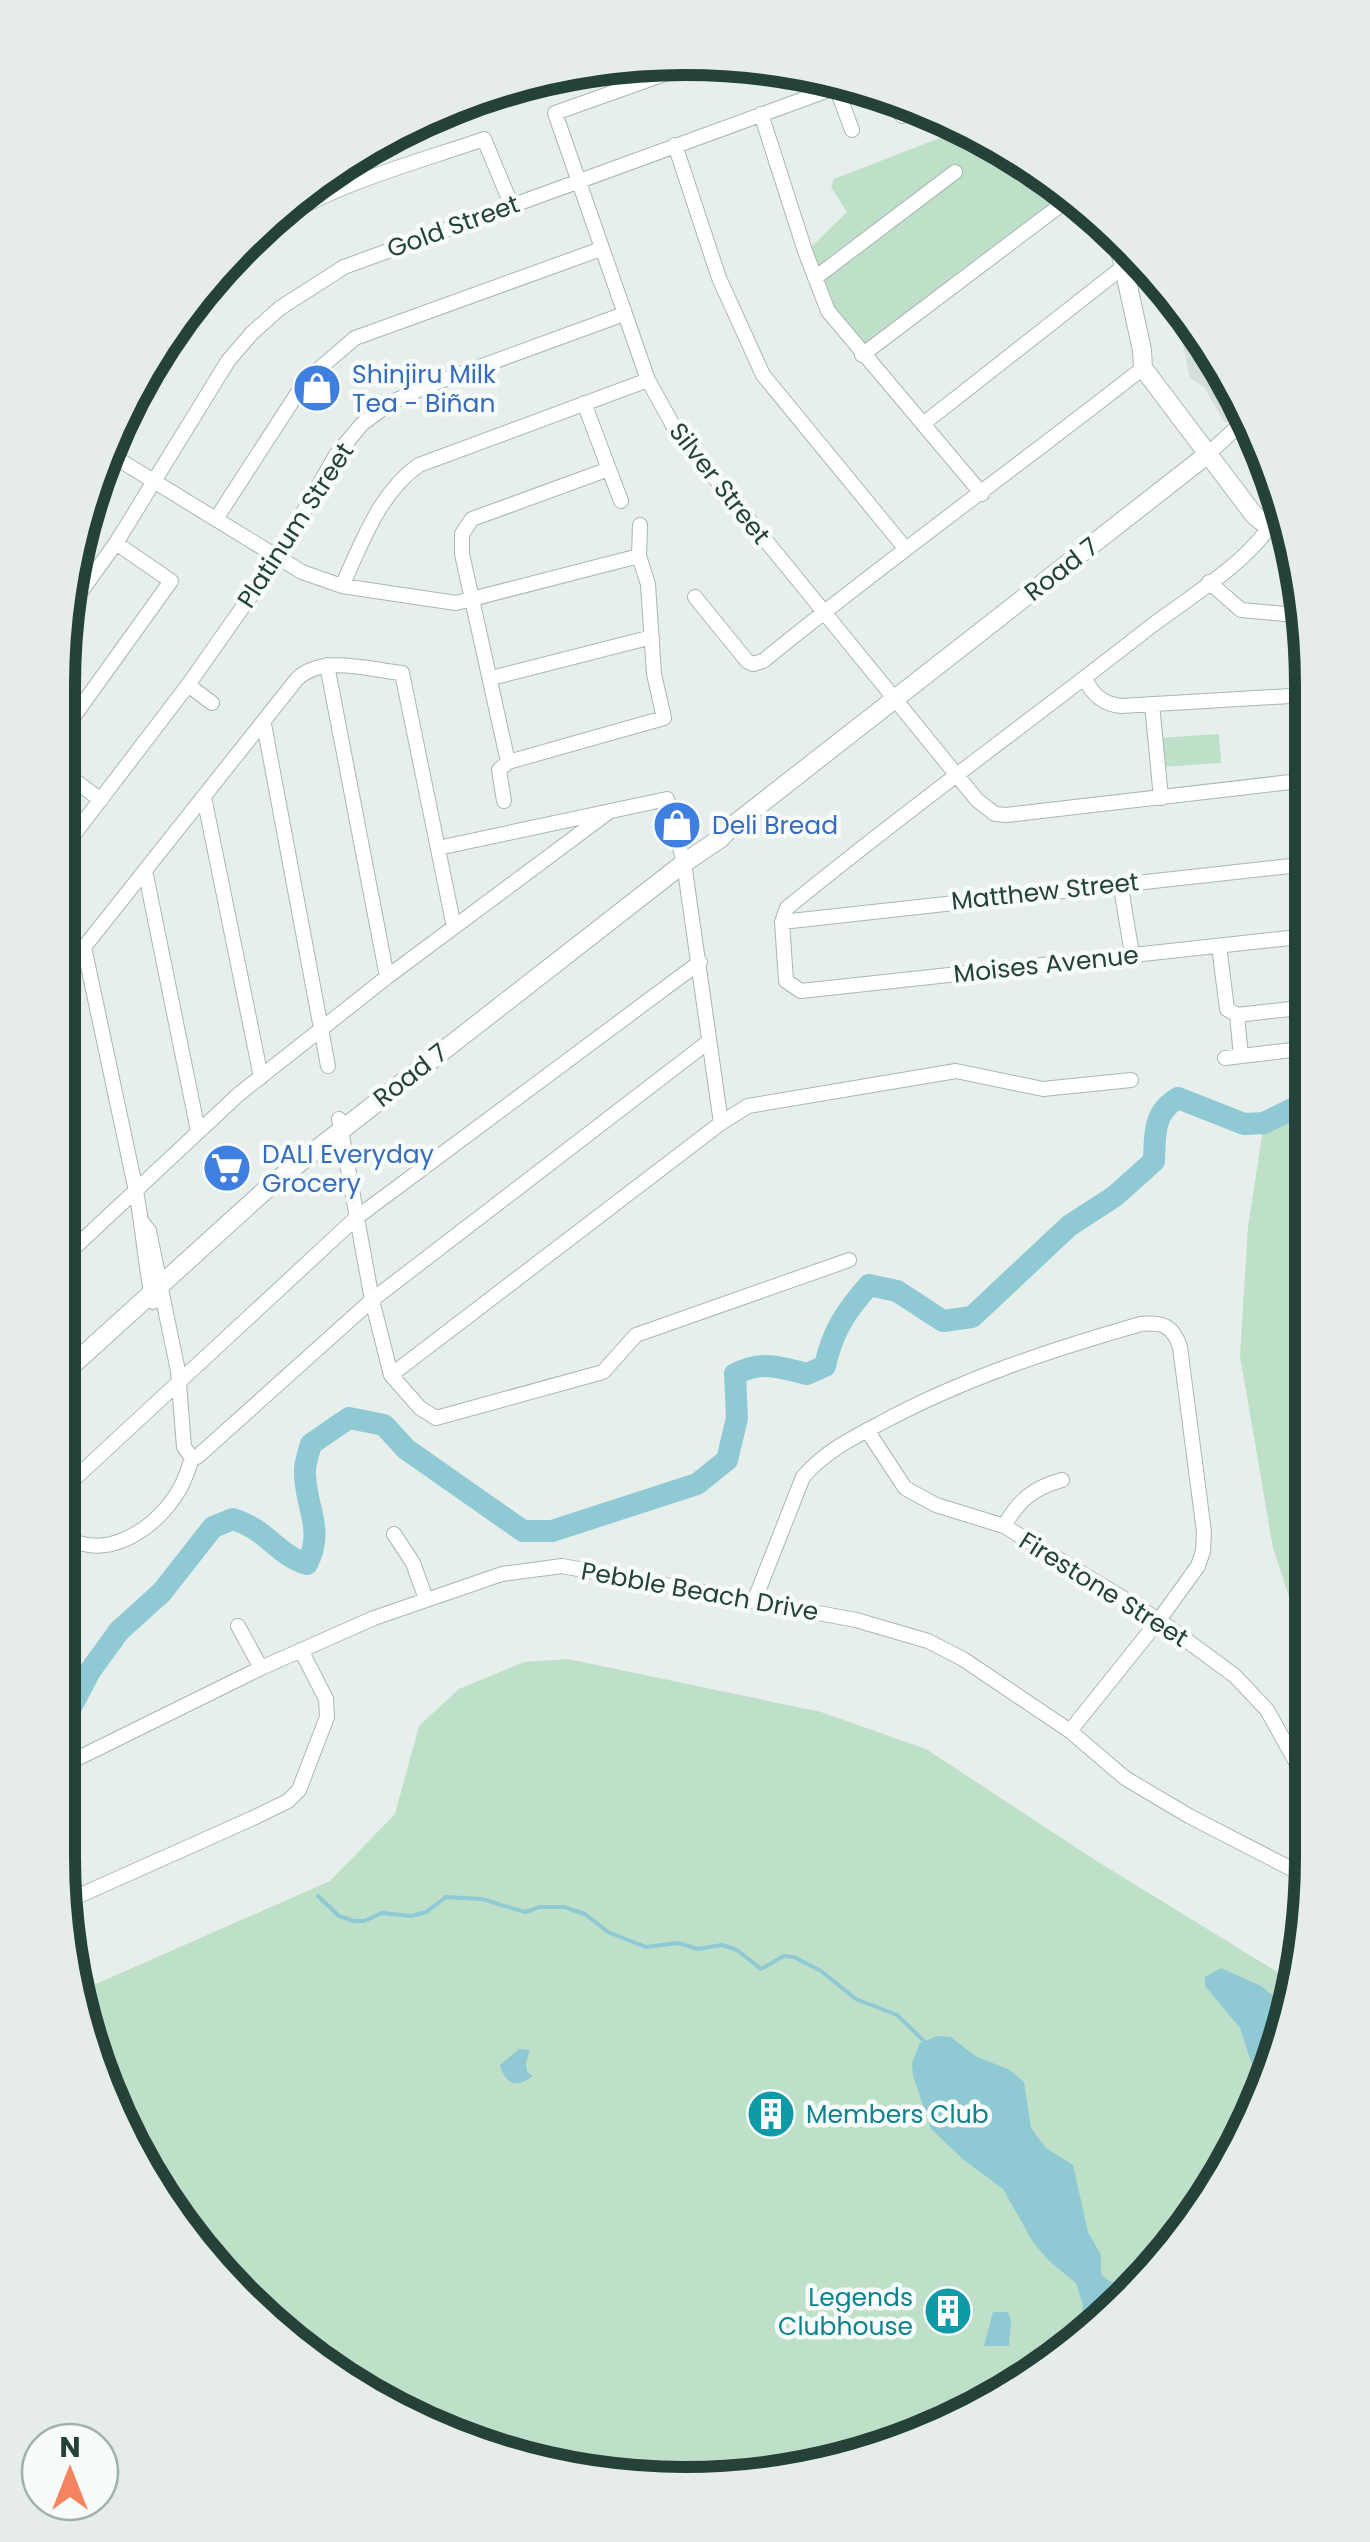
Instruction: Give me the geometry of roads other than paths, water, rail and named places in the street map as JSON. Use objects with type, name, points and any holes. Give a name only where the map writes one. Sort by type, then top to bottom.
[{"type":"street","name":"Silver Street","points":[[659,76],[555,113],[648,380],[675,428],[977,800],[995,814],[1161,798]]},
{"type":"street","name":"Gold Street","points":[[83,589],[116,543],[228,362],[252,332],[280,308],[344,267],[761,114],[812,89]]},
{"type":"street","points":[[839,95],[852,130]]},
{"type":"street","points":[[761,114],[828,312],[982,494]]},
{"type":"street","points":[[311,204],[484,139],[511,204]]},
{"type":"street","points":[[675,145],[719,278],[763,375],[905,548]]},
{"type":"street","points":[[814,278],[955,172]]},
{"type":"street","points":[[862,355],[1061,205]]},
{"type":"street","points":[[216,520],[306,380],[337,351],[372,330],[601,249]]},
{"type":"street","points":[[1122,260],[1143,368],[1254,514],[1272,521]]},
{"type":"street","points":[[924,424],[1123,267]]},
{"type":"street","name":"Platinum Street","points":[[75,833],[188,685],[278,557],[336,455],[362,424],[390,402],[624,314]]},
{"type":"street","points":[[695,597],[746,661],[763,661],[1143,368]]},
{"type":"street","points":[[342,586],[380,506],[405,475],[434,459],[648,380]]},
{"type":"street","points":[[584,403],[621,501]]},
{"type":"street","name":"Road 7","points":[[75,1353],[339,1124],[683,859],[721,838],[730,827],[1238,427]]},
{"type":"street","points":[[118,459],[302,572],[342,586],[433,602],[474,601],[639,556]]},
{"type":"street","points":[[508,762],[462,554],[466,525],[472,519],[608,469]]},
{"type":"street","points":[[504,800],[499,770],[508,762],[664,718],[654,674],[648,584],[639,556],[640,524]]},
{"type":"street","points":[[782,922],[787,908],[956,773],[1274,529]]},
{"type":"street","points":[[75,715],[171,581],[116,543]]},
{"type":"street","points":[[1209,582],[1241,610],[1291,615]]},
{"type":"street","points":[[491,678],[652,638]]},
{"type":"street","points":[[326,665],[387,977]]},
{"type":"street","points":[[75,958],[307,669],[326,665],[402,673],[454,927]]},
{"type":"street","points":[[1084,678],[1091,692],[1121,706],[1295,696]]},
{"type":"street","points":[[188,685],[212,704]]},
{"type":"street","points":[[1152,704],[1161,798],[1295,782]]},
{"type":"street","points":[[264,724],[328,1066]]},
{"type":"street","points":[[75,780],[101,800]]},
{"type":"street","points":[[204,797],[261,1077]]},
{"type":"street","points":[[438,848],[666,798],[683,859],[720,1123]]},
{"type":"street","points":[[75,1247],[261,1077],[387,977],[610,811]]},
{"type":"street","name":"Matthew Street","points":[[782,922],[1295,865]]},
{"type":"street","points":[[146,870],[198,1131]]},
{"type":"street","points":[[1120,882],[1132,954]]},
{"type":"street","name":"Moises Avenue","points":[[782,922],[786,980],[802,991],[1295,937]]},
{"type":"street","points":[[1219,946],[1228,1009],[1237,1015],[1295,1008]]},
{"type":"street","points":[[84,947],[142,1222],[149,1231],[154,1286],[178,1372],[184,1447],[192,1458]]},
{"type":"street","points":[[75,1478],[356,1218],[700,962]]},
{"type":"street","points":[[1237,1015],[1233,1057],[1295,1050]]},
{"type":"street","points":[[75,1540],[94,1548],[110,1546],[156,1521],[178,1492],[192,1458],[204,1453],[372,1300],[708,1042]]},
{"type":"street","points":[[392,1375],[720,1123],[748,1106],[956,1071],[1043,1089],[1130,1080]]},
{"type":"street","points":[[339,1124],[372,1300],[392,1375],[420,1408],[436,1418],[603,1372],[636,1335],[849,1260]]},
{"type":"street","points":[[75,1235],[80,1243]]},
{"type":"street","name":"Road 7","points":[[75,1362],[154,1286]]},
{"type":"street","points":[[755,1599],[803,1477],[815,1463],[867,1430],[1009,1364],[1141,1324],[1168,1326],[1180,1347],[1204,1532],[1198,1566],[1070,1731]]},
{"type":"street","name":"Firestone Street","points":[[867,1430],[905,1488],[936,1505],[1004,1526],[1159,1620],[1251,1690],[1267,1710],[1295,1761]]},
{"type":"street","points":[[1004,1526],[1021,1499],[1044,1485],[1062,1480]]},
{"type":"street","points":[[394,1534],[413,1563],[426,1599]]},
{"type":"street","name":"Pebble Beach Drive","points":[[75,1760],[261,1668],[426,1599],[502,1574],[562,1566],[755,1599],[876,1624],[928,1641],[963,1659],[1070,1731],[1125,1778],[1188,1816],[1295,1870]]},
{"type":"street","points":[[238,1626],[261,1668]]},
{"type":"street","points":[[76,1897],[251,1819],[288,1801],[300,1790],[327,1717],[326,1700],[301,1650]]},
{"type":"water","points":[[1221,1968],[1261,1986],[1278,1999],[1256,2072],[1240,2028],[1205,1986],[1205,1977]]},
{"type":"water","points":[[938,2036],[951,2037],[975,2056],[1010,2070],[1024,2082],[1031,2128],[1046,2148],[1073,2165],[1088,2232],[1101,2255],[1101,2274],[1120,2284],[1081,2321],[1083,2305],[1076,2283],[1033,2242],[1003,2189],[931,2129],[913,2076],[912,2063],[920,2043]]},
{"type":"water","points":[[519,2049],[530,2050],[527,2072],[533,2076],[517,2083],[505,2077],[500,2065]]},
{"type":"water","points":[[993,2312],[1008,2312],[1009,2346],[984,2346]]},
{"type":"waterway","points":[[75,1699],[119,1631],[162,1592],[213,1527],[233,1519],[307,1564],[314,1539],[305,1481],[308,1453],[311,1444],[349,1418],[384,1425],[406,1449],[523,1531],[552,1531],[697,1484],[727,1460],[737,1418],[735,1374],[762,1366],[807,1374],[825,1366],[841,1322],[869,1285],[897,1291],[943,1321],[972,1317],[1069,1226],[1115,1196],[1154,1161],[1160,1117],[1178,1098],[1244,1124],[1264,1123],[1295,1108]]},
{"type":"waterway","points":[[318,1896],[339,1916],[354,1921],[382,1913],[411,1916],[426,1912],[446,1897],[482,1899],[525,1912],[540,1907],[564,1907],[585,1914],[608,1932],[646,1947],[678,1943],[698,1949],[722,1945],[737,1950],[761,1969],[784,1956],[794,1957],[821,1971],[856,1999],[897,2015],[924,2041]]},
{"type":"place","name":"Shinjiru Milk Tea - Biñan","points":[[317,388]]},
{"type":"place","name":"Deli Bread","points":[[677,825]]},
{"type":"place","name":"DALI Everyday Grocery","points":[[227,1168]]},
{"type":"place","name":"Members Club","points":[[771,2114]]},
{"type":"place","name":"Legends Clubhouse","points":[[948,2311]]}]
